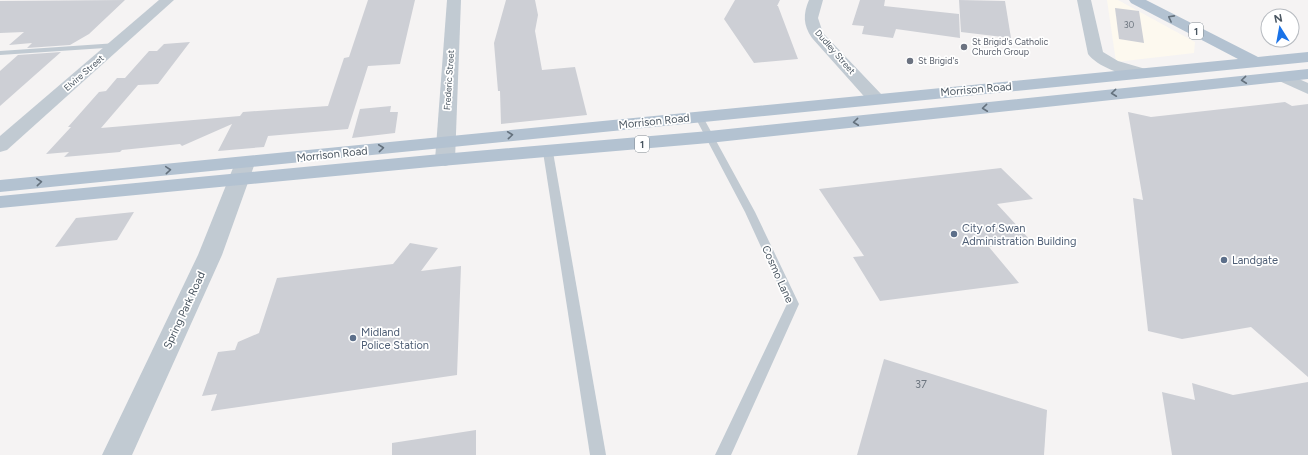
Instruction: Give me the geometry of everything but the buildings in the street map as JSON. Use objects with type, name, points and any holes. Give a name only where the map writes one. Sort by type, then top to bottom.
[{"type":"main road","name":"1","points":[[1136,0],[1256,54]]},
{"type":"main road","name":"1","points":[[1165,0],[1213,25]]},
{"type":"main road","name":"Morrison Road","points":[[0,202],[242,171],[446,142],[1143,73],[1256,54]]},
{"type":"main road","points":[[1256,54],[1283,68]]},
{"type":"main road","name":"Morrison Road","points":[[0,186],[445,160],[709,137],[1283,68],[1308,57]]},
{"type":"main road","name":"Morrison Road","points":[[1283,68],[1308,73]]},
{"type":"street","name":"Elvire Street","points":[[0,146],[167,0]]},
{"type":"street","name":"Frederic Street","points":[[445,160],[454,0]]},
{"type":"street","name":"Dudley Street","points":[[816,0],[810,11],[810,23],[817,35],[876,99]]},
{"type":"street","points":[[1084,0],[1096,54],[1102,60],[1113,65],[1143,73]]},
{"type":"street","points":[[1283,68],[1308,90]]},
{"type":"street","name":"Spring Park Road","points":[[117,455],[210,254],[242,171]]},
{"type":"lane","points":[[0,53],[117,45]]},
{"type":"lane","name":"Cosmo Lane","points":[[699,117],[750,212],[793,304],[723,455]]},
{"type":"lane","points":[[548,152],[598,455]]},
{"type":"shaded area","points":[[1107,0],[1118,0],[1195,42],[1194,53],[1116,62]]},
{"type":"place","name":"St Brigid's Catholic Church Group","points":[[964,47]]},
{"type":"place","name":"St Brigid's","points":[[910,61]]},
{"type":"place","name":"City of Swan Administration Building","points":[[954,234]]},
{"type":"place","name":"Landgate","points":[[1224,260]]},
{"type":"place","name":"Midland Police Station","points":[[353,338]]}]
